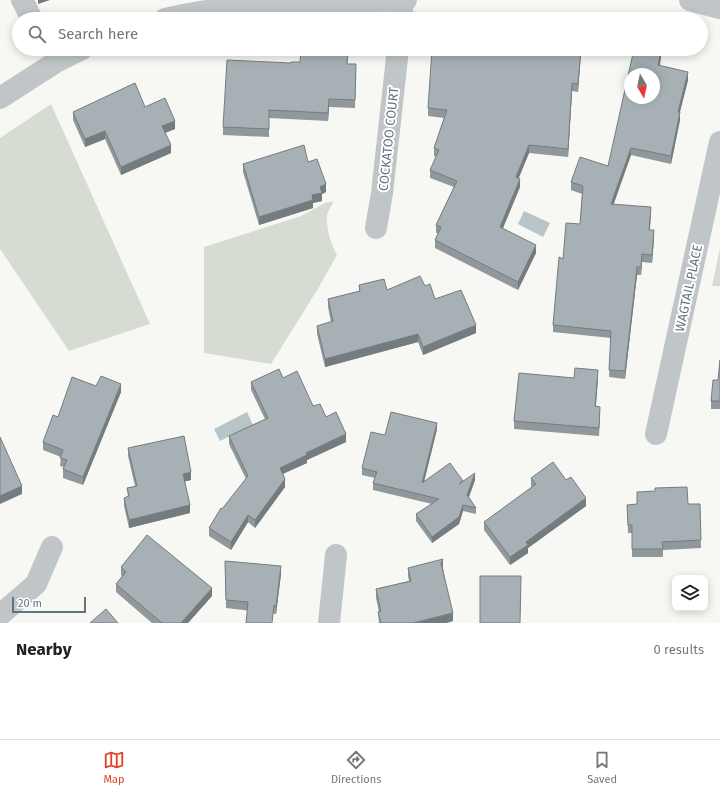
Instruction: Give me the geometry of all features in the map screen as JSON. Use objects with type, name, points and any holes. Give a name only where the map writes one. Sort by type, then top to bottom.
[{"type":"street","points":[[22,0],[28,12]]},
{"type":"street","points":[[194,12],[257,4],[404,0],[402,12]]},
{"type":"street","points":[[690,0],[720,8]]},
{"type":"street","points":[[0,98],[53,56]]},
{"type":"street","name":"COCKATOO COURT","points":[[376,228],[382,193],[397,56]]},
{"type":"street","name":"WAGTAIL PLACE","points":[[656,434],[720,142]]},
{"type":"street","points":[[0,615],[36,584],[52,547]]},
{"type":"street","points":[[329,623],[336,555]]},
{"type":"shaded area","points":[[51,104],[150,324],[69,351],[0,249],[0,138]]},
{"type":"shaded area","points":[[334,201],[327,215],[327,226],[329,236],[337,255],[271,364],[204,353],[204,247],[301,216],[325,203]]},
{"type":"shaded area","points":[[524,211],[550,223],[543,237],[518,224]]},
{"type":"shaded area","points":[[720,248],[720,286],[712,286]]},
{"type":"shaded area","points":[[247,412],[253,425],[220,441],[214,429]]},
{"type":"building","points":[[300,56],[348,56],[347,64],[356,64],[355,100],[329,99],[328,113],[269,110],[269,129],[223,127],[227,60],[291,63],[300,62]]},
{"type":"building","points":[[432,56],[580,56],[578,84],[572,83],[568,149],[529,145],[516,177],[520,179],[500,227],[536,245],[518,282],[435,240],[441,227],[436,225],[457,181],[430,170],[439,150],[434,148],[447,110],[428,108]]},
{"type":"building","points":[[632,56],[660,56],[658,65],[688,72],[678,112],[680,112],[671,156],[631,148],[611,204],[651,207],[649,230],[654,230],[652,255],[642,254],[641,267],[637,267],[625,371],[609,370],[611,331],[553,325],[559,257],[563,259],[566,223],[580,224],[583,186],[571,182],[580,157],[608,166],[624,94],[624,104],[660,104],[660,68],[630,68]]},
{"type":"building","points":[[135,83],[145,107],[165,98],[175,121],[162,126],[171,145],[121,167],[105,131],[85,139],[73,112]]},
{"type":"building","points":[[304,145],[308,162],[317,159],[326,184],[320,187],[322,193],[312,195],[313,200],[259,217],[243,164]]},
{"type":"building","points":[[420,276],[425,286],[430,284],[435,299],[461,290],[476,325],[423,347],[418,334],[325,359],[317,326],[333,321],[328,299],[360,291],[359,285],[384,279],[387,290]]},
{"type":"building","points":[[720,360],[720,401],[711,401],[713,380],[718,380]]},
{"type":"building","points":[[575,368],[598,370],[595,406],[600,407],[599,428],[514,421],[519,373],[574,378]]},
{"type":"building","points":[[279,369],[283,378],[297,371],[313,406],[320,404],[326,417],[336,412],[346,434],[306,453],[307,455],[280,468],[285,479],[255,520],[248,515],[231,542],[209,528],[221,508],[222,509],[248,476],[229,436],[268,418],[251,382]]},
{"type":"building","points":[[101,376],[121,384],[83,477],[63,469],[67,460],[60,458],[63,450],[43,442],[53,415],[58,417],[72,377],[96,386]]},
{"type":"building","points":[[391,412],[437,423],[422,483],[450,463],[463,481],[459,484],[475,473],[467,495],[476,508],[463,505],[459,517],[432,537],[416,514],[439,499],[373,483],[377,472],[362,468],[371,432],[385,435]]},
{"type":"building","points":[[184,436],[191,472],[183,474],[190,505],[129,520],[124,498],[129,496],[127,488],[137,486],[128,448]]},
{"type":"building","points":[[0,437],[22,486],[0,496]]},
{"type":"building","points":[[553,462],[566,480],[571,477],[586,498],[526,542],[528,545],[510,557],[484,522],[536,484],[531,478]]},
{"type":"building","points":[[687,487],[688,504],[700,504],[701,540],[662,542],[663,549],[632,549],[632,525],[628,525],[627,505],[637,504],[637,492],[655,491],[655,488]]},
{"type":"building","points":[[147,535],[212,588],[181,623],[162,623],[116,584],[126,572],[121,567]]},
{"type":"building","points":[[443,559],[441,563],[453,613],[413,623],[381,623],[378,612],[381,611],[376,589],[411,581],[408,568]]},
{"type":"building","points":[[225,561],[281,566],[276,606],[274,605],[272,623],[246,623],[248,602],[226,600]]},
{"type":"building","points":[[480,576],[521,576],[520,623],[480,623]]},
{"type":"building","points":[[106,609],[118,623],[90,623]]}]
